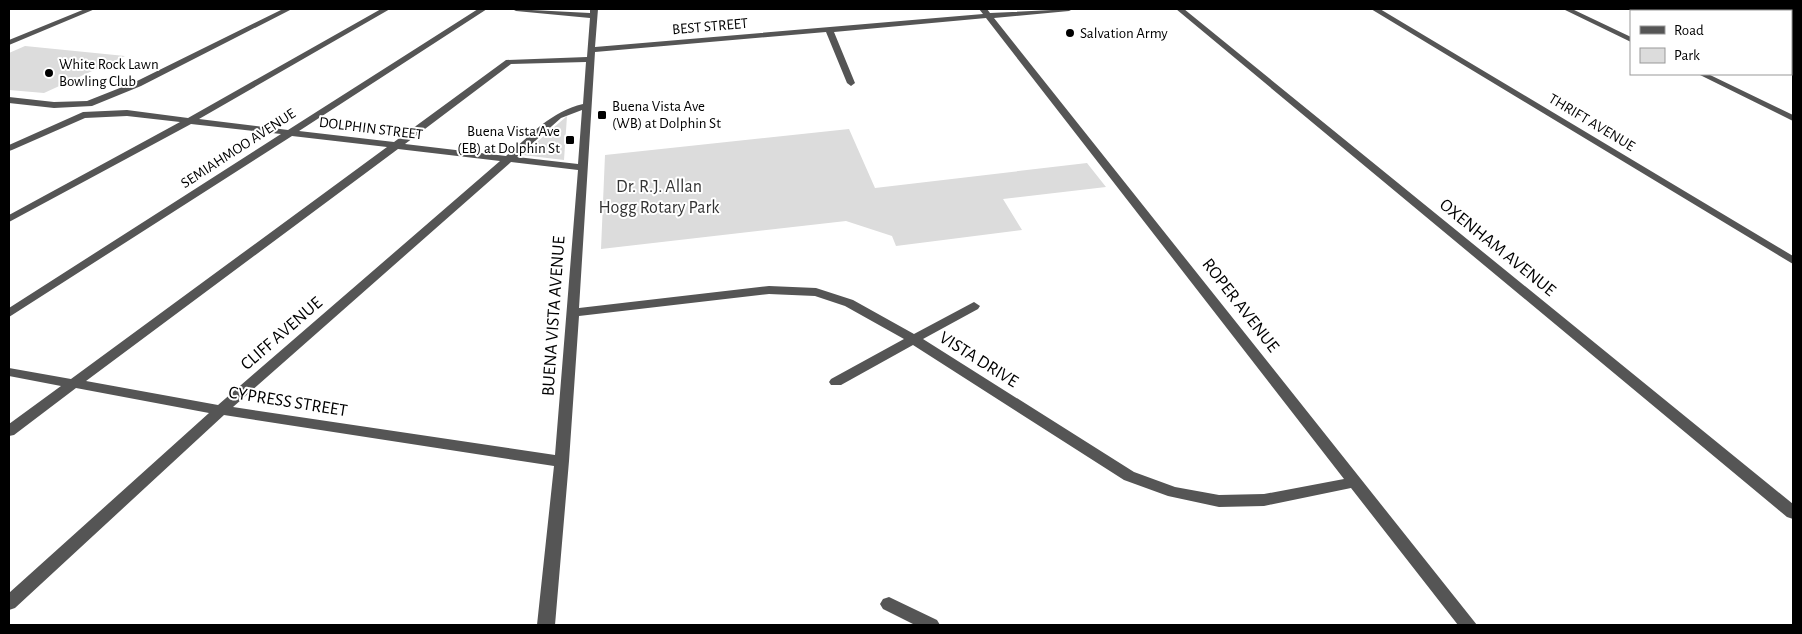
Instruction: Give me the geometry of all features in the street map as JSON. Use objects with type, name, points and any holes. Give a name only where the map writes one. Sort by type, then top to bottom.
[{"type":"street","points":[[9,43],[91,9]]},
{"type":"street","points":[[9,148],[88,104],[138,84],[288,9]]},
{"type":"street","points":[[9,219],[189,121],[386,9]]},
{"type":"street","name":"SEMIAHMOO AVENUE","points":[[9,312],[483,9]]},
{"type":"street","points":[[516,9],[594,12]]},
{"type":"street","name":"BEST STREET","points":[[9,431],[509,62],[829,30],[986,12],[1069,9]]},
{"type":"street","name":"OXENHAM AVENUE","points":[[1180,9],[1793,513]]},
{"type":"street","name":"THRIFT AVENUE","points":[[1375,9],[1793,261]]},
{"type":"street","points":[[1567,9],[1630,40]]},
{"type":"street","name":"BUENA VISTA AVENUE","points":[[546,625],[562,461],[594,12]]},
{"type":"street","name":"ROPER AVENUE","points":[[986,12],[1468,625]]},
{"type":"street","points":[[829,30],[851,83]]},
{"type":"street","points":[[1704,75],[1793,118]]},
{"type":"street","points":[[40,132],[101,110],[138,84]]},
{"type":"street","points":[[9,100],[54,105],[88,104]]},
{"type":"street","name":"DOLPHIN STREET","points":[[88,104],[106,105],[126,113]]},
{"type":"street","points":[[54,105],[71,113],[84,115]]},
{"type":"street","name":"CLIFF AVENUE","points":[[9,603],[221,410],[510,160],[558,116],[570,110],[587,106]]},
{"type":"street","name":"DOLPHIN STREET","points":[[84,115],[126,113],[583,168]]},
{"type":"street","name":"VISTA DRIVE","points":[[572,313],[769,290],[816,292],[849,303],[913,339],[1129,476],[1173,492],[1219,501],[1264,500],[1355,482]]},
{"type":"street","points":[[836,382],[974,306]]},
{"type":"street","name":"CYPRESS STREET","points":[[9,372],[221,410],[562,461]]},
{"type":"street","points":[[889,604],[932,625]]},
{"type":"green space","name":"White Rock Lawn Bowling Club","points":[[25,46],[125,56],[44,93],[9,90],[9,53]]},
{"type":"green space","points":[[567,116],[564,160],[522,155]]},
{"type":"green space","name":"Dr. R.J. Allan Hogg Rotary Park","points":[[849,129],[875,188],[1087,163],[1106,187],[1003,199],[1022,230],[896,246],[892,236],[846,221],[601,249],[605,155]]},
{"type":"place","name":"Salvation Army","points":[[1070,33]]},
{"type":"place","name":"White Rock Lawn Bowling Club","points":[[49,73]]},
{"type":"place","name":"Buena Vista Ave (WB) at Dolphin St","points":[[602,115]]},
{"type":"place","name":"Buena Vista Ave (EB) at Dolphin St","points":[[570,140]]}]
